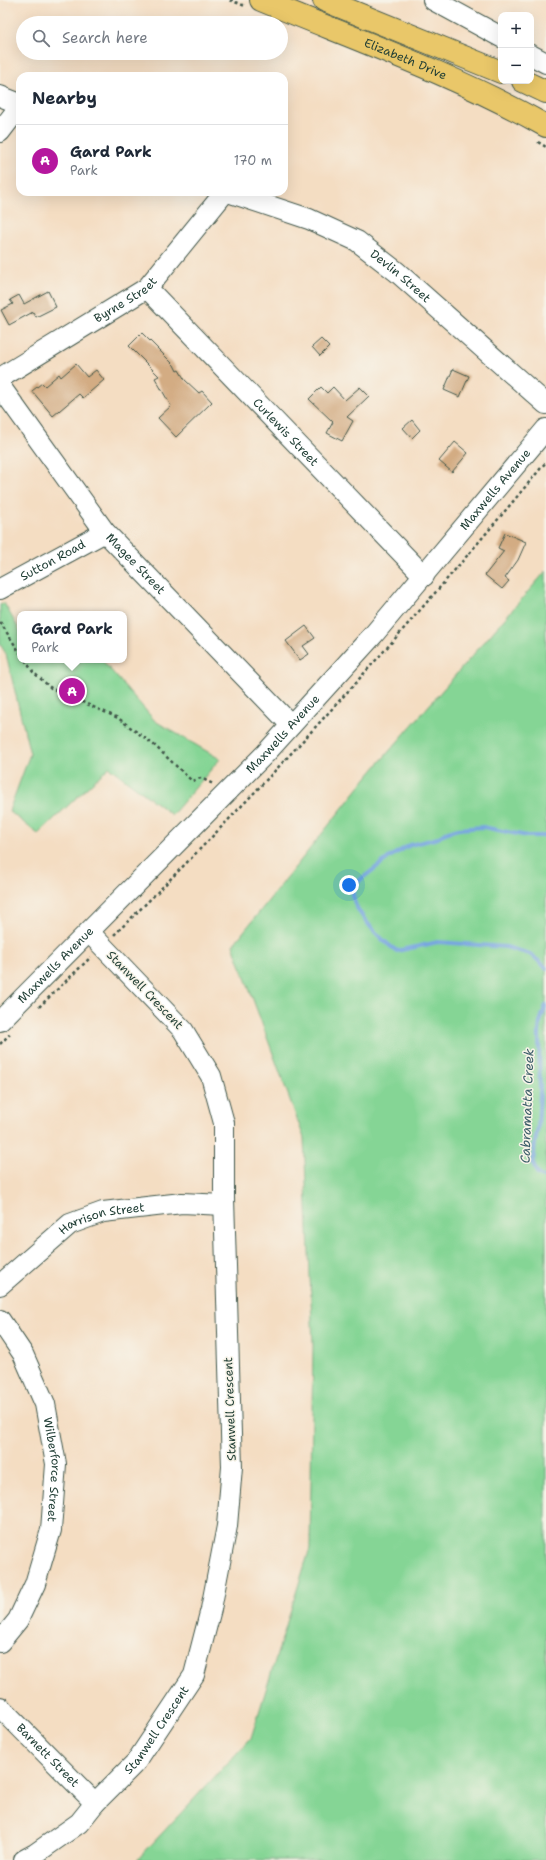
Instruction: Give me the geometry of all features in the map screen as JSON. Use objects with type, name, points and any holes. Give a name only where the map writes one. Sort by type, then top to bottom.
[{"type":"main road","name":"Elizabeth Drive","points":[[261,0],[445,76],[518,110],[546,126]]},
{"type":"main road","name":"Elizabeth Drive","points":[[324,0],[498,71]]},
{"type":"main road","points":[[529,84],[546,92]]},
{"type":"street","points":[[433,0],[498,35]]},
{"type":"street","points":[[534,57],[546,63]]},
{"type":"street","points":[[0,96],[16,103]]},
{"type":"street","points":[[0,132],[16,110]]},
{"type":"street","name":"Byrne Street","points":[[0,378],[147,288],[222,196]]},
{"type":"street","name":"Devlin Street","points":[[240,196],[309,219],[357,241],[397,272],[546,404]]},
{"type":"street","name":"Curlewis Street","points":[[147,288],[424,576]]},
{"type":"street","name":"Magee Street","points":[[0,386],[105,532],[291,725]]},
{"type":"street","name":"Maxwells Avenue","points":[[0,1021],[224,796],[291,725],[424,576],[546,430]]},
{"type":"street","name":"Sutton Road","points":[[0,590],[105,532]]},
{"type":"street","name":"Stanwell Crescent","points":[[24,1860],[79,1823],[95,1803],[136,1762],[194,1675],[211,1609],[227,1526],[232,1467],[224,1206],[224,1123],[211,1076],[183,1030],[89,932]]},
{"type":"street","name":"Harrison Street","points":[[0,1285],[70,1224],[103,1212],[182,1203],[224,1206]]},
{"type":"street","name":"Wilberforce Street","points":[[0,1320],[23,1354],[45,1404],[56,1464],[51,1530],[35,1584],[18,1620],[0,1642]]},
{"type":"street","name":"Barnett Street","points":[[0,1707],[95,1803]]},
{"type":"path","points":[[0,622],[17,649]]},
{"type":"path","points":[[26,663],[33,672],[51,688],[118,718],[154,745],[192,781],[201,778],[213,784]]},
{"type":"green space","points":[[546,571],[546,1860],[137,1860],[251,1738],[310,1548],[313,1345],[304,1138],[233,945],[372,771]]},
{"type":"green space","points":[[4,603],[17,626],[17,663],[105,663],[155,721],[220,759],[172,815],[109,767],[38,834],[9,811],[30,754],[6,654],[0,644],[0,605]]},
{"type":"building","points":[[48,291],[56,307],[36,317],[33,312],[9,325],[1,310],[13,304],[10,300],[19,295],[24,304]]},
{"type":"building","points":[[142,333],[174,365],[177,371],[179,370],[185,380],[199,393],[202,391],[212,402],[176,437],[158,418],[171,406],[155,378],[159,376],[129,346]]},
{"type":"building","points":[[321,339],[329,347],[320,356],[312,347]]},
{"type":"building","points":[[76,364],[87,377],[96,370],[104,380],[83,398],[79,394],[53,416],[32,391],[42,383],[45,386],[59,374],[61,377]]},
{"type":"building","points":[[453,369],[469,376],[460,397],[444,390]]},
{"type":"building","points":[[321,387],[327,393],[333,387],[345,400],[360,387],[369,396],[347,417],[353,421],[342,441],[327,433],[333,422],[309,399]]},
{"type":"building","points":[[412,420],[420,430],[412,438],[403,428]]},
{"type":"building","points":[[455,442],[468,453],[452,472],[439,461]]},
{"type":"building","points":[[505,533],[526,542],[518,560],[505,578],[509,581],[502,589],[485,575],[504,551],[498,548]]},
{"type":"building","points":[[306,626],[315,638],[303,646],[309,654],[300,660],[286,641]]},
{"type":"waterway","name":"Cabramatta Creek","points":[[546,836],[527,836],[483,827],[458,829],[445,833],[438,838],[410,845],[391,856],[360,880],[355,886],[353,894],[354,901],[363,918],[384,941],[397,951],[438,942],[506,947],[530,954],[546,968]]},
{"type":"waterway","name":"Cabramatta Creek","points":[[546,1005],[540,1022],[539,1032],[540,1093],[538,1127],[533,1164],[538,1175],[546,1178]]},
{"type":"place","name":"Gard Park","points":[[72,691]]}]
